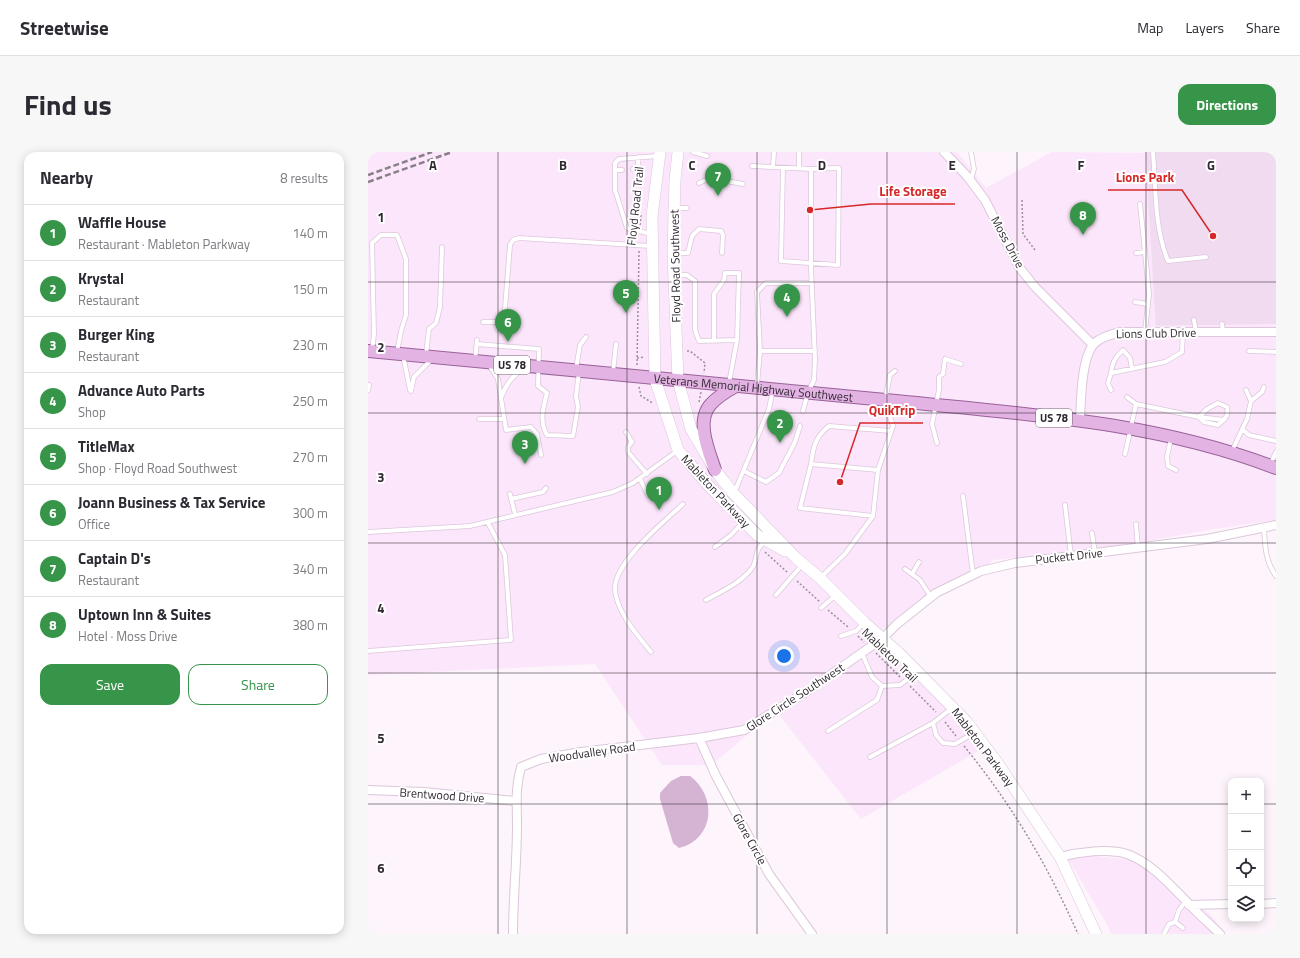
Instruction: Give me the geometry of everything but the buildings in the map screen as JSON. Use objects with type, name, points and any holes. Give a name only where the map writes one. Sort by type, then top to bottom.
[{"type":"main road","name":"Floyd Road Southwest","points":[[678,152],[678,180],[674,208],[673,253],[678,380]]},
{"type":"main road","name":"Floyd Road Southwest","points":[[655,379],[651,246],[652,216],[659,154]]},
{"type":"main road","name":"Veterans Memorial Highway Southwest","points":[[370,352],[808,392],[1080,420],[1172,436],[1232,452],[1273,467]]},
{"type":"main road","name":"Mableton Parkway","points":[[655,379],[678,450],[706,484],[757,535],[763,544],[799,561]]},
{"type":"main road","name":"Mableton Parkway","points":[[678,380],[691,429],[715,470],[734,494],[799,561],[820,578],[865,623],[883,638],[918,672],[953,707],[975,733],[1060,857],[1096,934]]},
{"type":"main road","points":[[715,470],[704,435],[705,413],[710,404],[732,385]]},
{"type":"street","name":"Moss Drive","points":[[944,152],[971,180],[988,206],[1019,267],[1035,287],[1093,345]]},
{"type":"street","name":"Lions Club Drive","points":[[1093,345],[1114,333],[1172,329],[1183,332],[1196,332],[1223,328],[1276,332]]},
{"type":"street","points":[[1080,420],[1087,359],[1093,345]]},
{"type":"street","name":"Puckett Drive","points":[[883,638],[897,624],[931,597],[973,574],[1015,563],[1207,539],[1276,526]]},
{"type":"street","name":"Glore Circle Southwest","points":[[699,738],[744,730],[806,692],[883,638]]},
{"type":"street","name":"Woodvalley Road","points":[[515,801],[517,780],[521,768],[541,759],[581,752],[699,738]]},
{"type":"street","name":"Glore Circle","points":[[699,738],[716,776],[761,861],[812,934]]},
{"type":"street","name":"Brentwood Drive","points":[[368,790],[424,792],[515,801]]},
{"type":"street","points":[[513,934],[516,826],[515,801]]},
{"type":"street","points":[[1060,857],[1076,853],[1097,852],[1126,854],[1145,864],[1166,880],[1187,903],[1220,934]]},
{"type":"street","points":[[1187,903],[1228,904]]},
{"type":"street","points":[[1264,904],[1276,903]]},
{"type":"lane","points":[[694,152],[707,156]]},
{"type":"lane","points":[[773,167],[774,152]]},
{"type":"lane","points":[[799,152],[799,168]]},
{"type":"lane","points":[[971,152],[974,169],[971,180]]},
{"type":"lane","points":[[1153,152],[1159,231],[1161,244],[1168,261],[1206,257]]},
{"type":"lane","points":[[652,234],[627,228],[615,190],[614,163],[619,159],[659,154]]},
{"type":"lane","points":[[634,169],[637,169],[639,157]]},
{"type":"lane","points":[[752,166],[811,169],[839,168],[838,265],[781,262],[783,168]]},
{"type":"lane","points":[[803,411],[808,392],[814,380],[815,351],[811,264],[811,169]]},
{"type":"lane","points":[[615,170],[622,170]]},
{"type":"lane","points":[[699,183],[710,178],[743,184]]},
{"type":"lane","points":[[1140,204],[1149,290],[1144,332]]},
{"type":"lane","points":[[674,208],[687,208]]},
{"type":"lane","points":[[673,253],[688,253],[692,236],[699,228],[721,231],[723,235],[722,253]]},
{"type":"lane","points":[[370,352],[374,334],[372,243],[381,235],[397,235],[406,260],[406,315],[401,331],[400,354],[410,391],[414,377],[429,357],[429,328],[436,323],[440,307],[442,247]]},
{"type":"lane","points":[[504,321],[510,245],[513,240],[519,238],[651,246]]},
{"type":"lane","points":[[1136,253],[1145,252]]},
{"type":"lane","points":[[714,340],[714,294],[724,280],[725,273],[739,273],[737,340],[732,385]]},
{"type":"lane","points":[[674,276],[687,276],[695,280],[695,330],[699,341],[737,340]]},
{"type":"lane","points":[[757,388],[760,351],[757,292],[766,283],[812,283]]},
{"type":"lane","points":[[1135,302],[1147,304]]},
{"type":"lane","points":[[1194,320],[1196,332]]},
{"type":"lane","points":[[483,322],[513,322]]},
{"type":"lane","points":[[1111,373],[1165,362],[1182,352],[1183,332]]},
{"type":"lane","points":[[474,361],[477,342],[539,349],[533,367],[538,386],[547,393],[543,406],[541,425],[547,435],[573,436],[578,407],[576,396],[580,346],[586,337]]},
{"type":"lane","points":[[613,374],[613,354],[616,344]]},
{"type":"lane","points":[[1111,390],[1108,382],[1112,365],[1116,356],[1123,350],[1130,358],[1132,369]]},
{"type":"lane","points":[[760,351],[815,351]]},
{"type":"lane","points":[[1249,351],[1276,352]]},
{"type":"lane","points":[[937,443],[932,424],[939,390],[939,377],[944,374],[945,359],[961,364]]},
{"type":"lane","points":[[487,362],[498,379],[502,396],[506,430],[530,427],[536,434],[541,455]]},
{"type":"lane","points":[[502,396],[506,386],[516,374],[533,367]]},
{"type":"lane","points":[[820,578],[845,554],[873,516],[878,470],[893,426],[885,400],[890,375],[896,371]]},
{"type":"lane","points":[[368,385],[368,390]]},
{"type":"lane","points":[[1251,400],[1262,392],[1264,387]]},
{"type":"lane","points":[[734,494],[769,409],[773,389]]},
{"type":"lane","points":[[1232,452],[1247,419],[1251,400],[1246,390]]},
{"type":"lane","points":[[1127,397],[1136,404],[1199,417],[1204,422],[1218,425],[1228,416],[1227,407],[1218,403],[1207,409],[1199,417]]},
{"type":"lane","points":[[1125,454],[1136,404]]},
{"type":"lane","points":[[479,419],[504,419]]},
{"type":"lane","points":[[744,471],[766,482],[779,473],[795,442],[800,426]]},
{"type":"lane","points":[[873,516],[800,508],[811,464],[814,443],[821,432],[829,426],[891,431]]},
{"type":"lane","points":[[1242,430],[1249,434],[1276,441]]},
{"type":"lane","points":[[626,432],[632,442],[628,447],[628,452],[647,474]]},
{"type":"lane","points":[[1172,436],[1167,457],[1168,466],[1176,470]]},
{"type":"lane","points":[[368,532],[470,526],[488,523],[514,514],[613,492],[640,479],[678,450]]},
{"type":"lane","points":[[1273,467],[1276,452]]},
{"type":"lane","points":[[811,464],[878,470]]},
{"type":"lane","points":[[640,479],[648,495]]},
{"type":"lane","points":[[511,499],[543,492],[546,488]]},
{"type":"lane","points":[[510,494],[514,514]]},
{"type":"lane","points":[[963,496],[973,574]]},
{"type":"lane","points":[[651,652],[618,605],[615,588],[617,575],[634,551],[683,504]]},
{"type":"lane","points":[[1065,505],[1071,556]]},
{"type":"lane","points":[[715,547],[731,535],[743,521]]},
{"type":"lane","points":[[368,651],[511,640],[505,555],[488,523]]},
{"type":"lane","points":[[1136,524],[1138,548]]},
{"type":"lane","points":[[1264,528],[1265,551],[1270,567],[1276,576]]},
{"type":"lane","points":[[1092,532],[1095,554]]},
{"type":"lane","points":[[706,600],[740,580],[753,567],[755,554],[763,544]]},
{"type":"lane","points":[[776,595],[792,576],[799,561]]},
{"type":"lane","points":[[912,574],[919,562]]},
{"type":"lane","points":[[905,569],[920,580],[931,597]]},
{"type":"lane","points":[[822,607],[836,595]]},
{"type":"lane","points":[[840,636],[853,632],[865,623]]},
{"type":"lane","points":[[862,653],[872,677],[882,686],[900,685],[918,672]]},
{"type":"lane","points":[[828,731],[877,700],[882,686]]},
{"type":"lane","points":[[870,757],[933,723],[953,707]]},
{"type":"lane","points":[[933,723],[936,734],[944,743],[954,744],[975,733]]},
{"type":"lane","points":[[1175,922],[1179,910],[1187,903]]},
{"type":"lane","points":[[1175,922],[1183,928]]},
{"type":"lane","points":[[1164,934],[1169,924],[1175,922]]},
{"type":"path","points":[[1022,200],[1023,234],[1035,250]]},
{"type":"path","name":"Floyd Road Trail","points":[[639,231],[642,208]]},
{"type":"path","name":"Floyd Road Trail","points":[[637,358],[640,245]]},
{"type":"path","points":[[637,377],[641,396],[650,402],[653,407]]},
{"type":"path","name":"Mableton Trail","points":[[763,544],[822,607],[870,647],[941,717],[1004,798],[1039,852],[1078,934]]},
{"type":"shaded area","points":[[368,152],[957,152],[986,188],[1052,152],[1145,153],[1157,326],[1276,324],[1276,520],[1113,547],[993,560],[980,572],[878,632],[987,746],[861,819],[776,711],[711,765],[662,765],[595,664],[368,675]]},
{"type":"shaded area","points":[[1145,152],[1276,152],[1276,324],[1156,326]]},
{"type":"shaded area","points":[[681,776],[690,776],[699,784],[705,794],[708,805],[708,816],[705,827],[700,836],[691,843],[679,848],[673,843],[660,799],[660,793],[671,781]]},
{"type":"shaded area","points":[[1065,854],[1138,860],[1210,914],[1226,934],[1111,934],[1108,926]]},
{"type":"railway","points":[[368,175],[432,152]]},
{"type":"railway","points":[[368,182],[452,152]]},
{"type":"place","name":"Captain D's","points":[[718,196]]},
{"type":"place","name":"Life Storage","points":[[810,210]]},
{"type":"place","name":"Uptown Inn & Suites","points":[[1083,235]]},
{"type":"place","name":"Lions Park","points":[[1213,236]]},
{"type":"place","name":"TitleMax","points":[[626,313]]},
{"type":"place","name":"Advance Auto Parts","points":[[787,317]]},
{"type":"place","name":"Joann Business & Tax Service","points":[[508,342]]},
{"type":"place","name":"Krystal","points":[[780,443]]},
{"type":"place","name":"Burger King","points":[[525,464]]},
{"type":"place","name":"QuikTrip","points":[[840,482]]},
{"type":"place","name":"Waffle House","points":[[659,510]]}]
